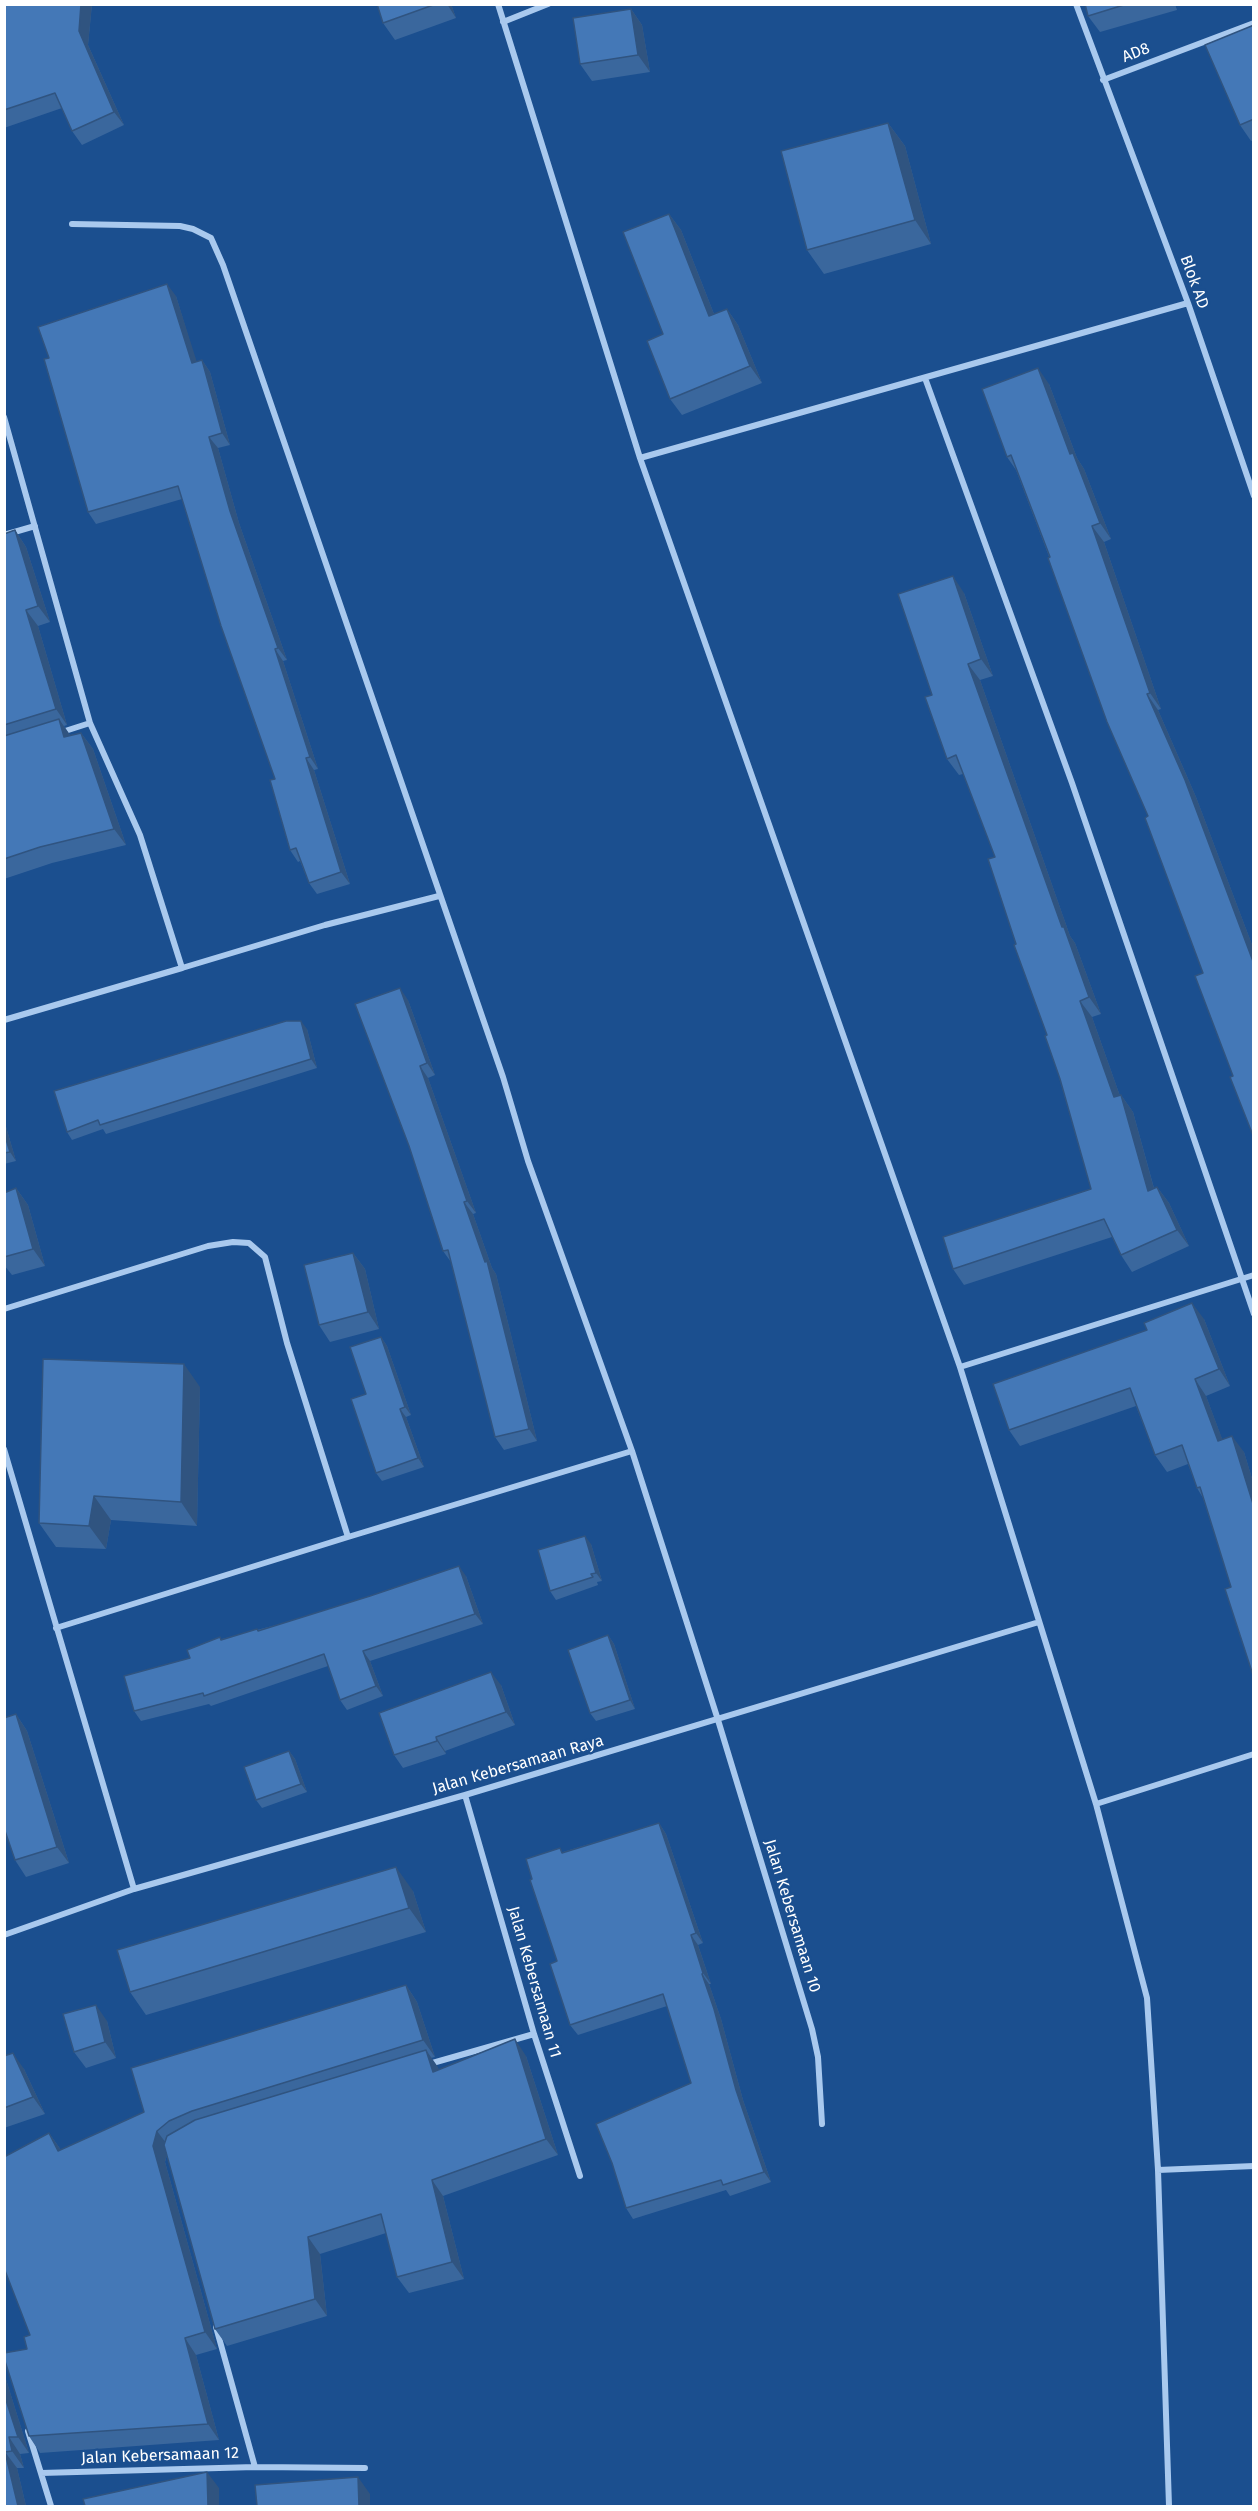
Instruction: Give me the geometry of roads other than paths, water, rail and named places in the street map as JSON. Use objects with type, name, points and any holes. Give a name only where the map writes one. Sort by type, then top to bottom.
[{"type":"street","points":[[498,4],[640,458],[960,1367],[1096,1804],[1147,1998],[1158,2170],[1169,2506]]},
{"type":"street","points":[[503,22],[548,4]]},
{"type":"street","points":[[1076,4],[1103,80]]},
{"type":"street","name":"AD8","points":[[1103,80],[1254,23]]},
{"type":"street","name":"Blok AD","points":[[1103,80],[1188,303],[1254,496]]},
{"type":"street","name":"Jalan Kebersamaan 10","points":[[72,224],[180,226],[193,229],[211,238],[224,265],[503,1077],[528,1161],[632,1451],[718,1720],[812,2029],[819,2058],[822,2124]]},
{"type":"street","points":[[640,458],[1188,303]]},
{"type":"street","points":[[925,378],[1072,783],[1254,1314]]},
{"type":"street","points":[[4,417],[90,723],[140,836],[182,968]]},
{"type":"street","points":[[4,535],[34,526]]},
{"type":"street","points":[[58,734],[90,723]]},
{"type":"street","points":[[4,1020],[325,925],[439,896]]},
{"type":"street","points":[[4,1309],[208,1246],[233,1242],[249,1243],[265,1257],[287,1343],[348,1537]]},
{"type":"street","points":[[960,1367],[1254,1275]]},
{"type":"street","points":[[4,1449],[134,1889]]},
{"type":"street","points":[[56,1628],[632,1451]]},
{"type":"street","name":"Jalan Kebersamaan Raya","points":[[4,1935],[134,1889],[465,1795],[1039,1622]]},
{"type":"street","points":[[1096,1804],[1254,1754]]},
{"type":"street","name":"Jalan Kebersamaan 11","points":[[465,1795],[534,2034],[580,2176]]},
{"type":"street","points":[[423,2066],[534,2034]]},
{"type":"street","points":[[1158,2170],[1254,2166]]},
{"type":"street","name":"Jalan Kebersamaan 12","points":[[41,2473],[255,2467],[214,2320]]},
{"type":"street","points":[[24,2418],[51,2506]]},
{"type":"street","points":[[255,2467],[365,2468]]}]
